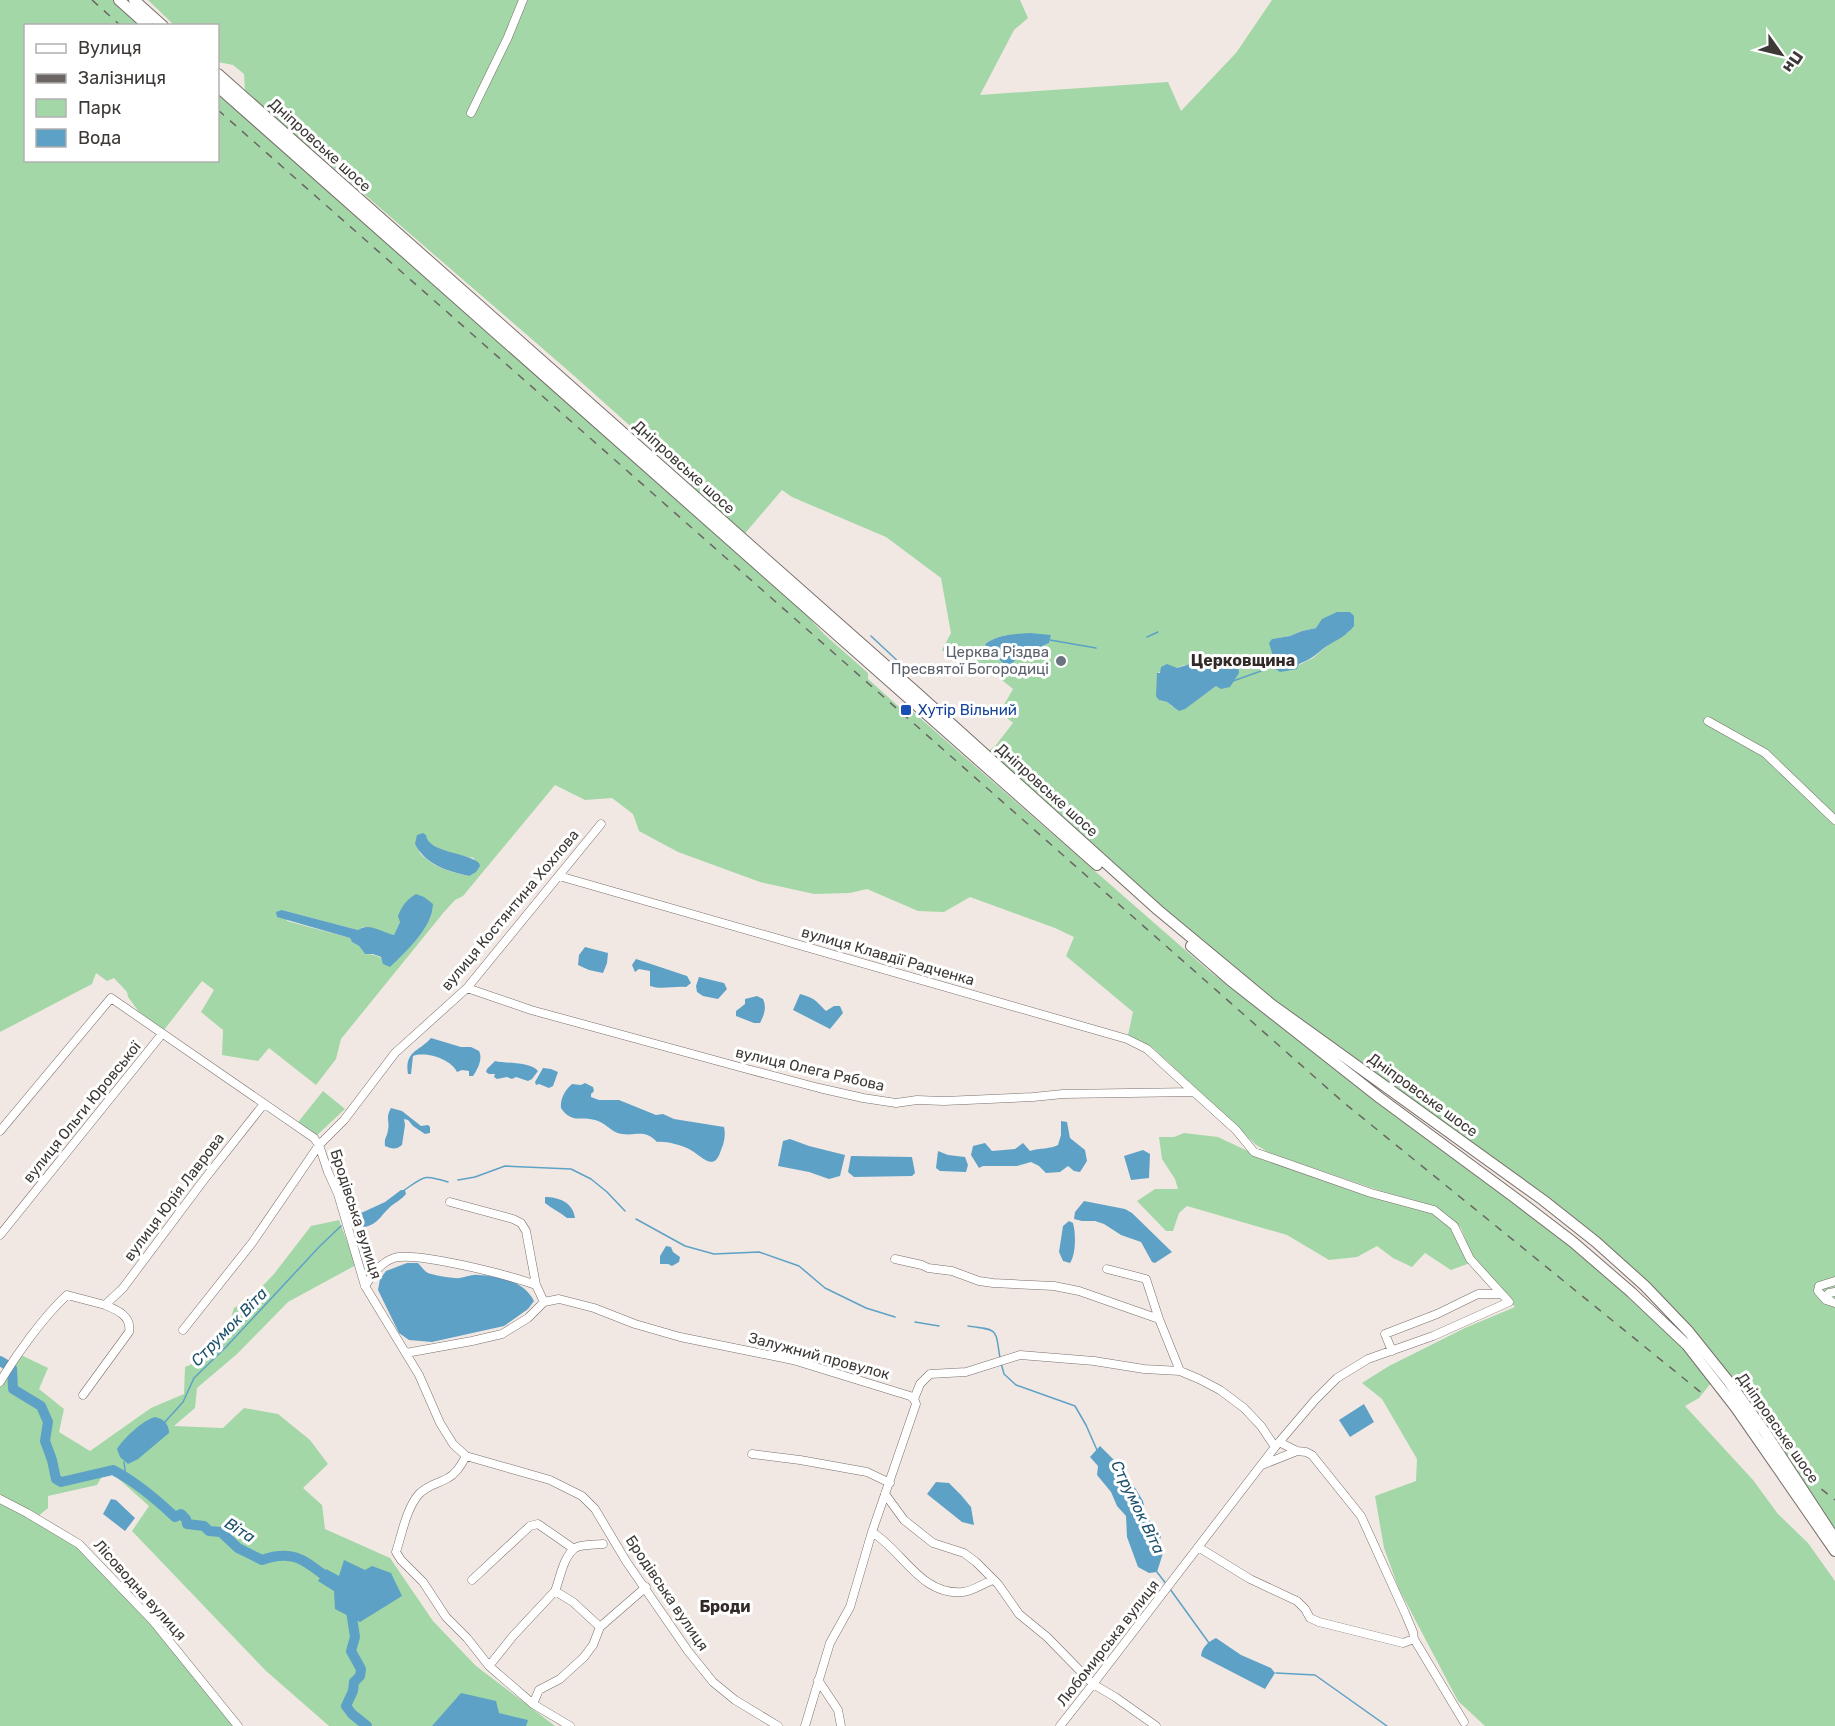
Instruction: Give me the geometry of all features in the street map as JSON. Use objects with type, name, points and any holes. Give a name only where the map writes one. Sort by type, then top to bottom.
[{"type":"main road","points":[[119,0],[146,24]]},
{"type":"main road","points":[[134,0],[161,24]]},
{"type":"main road","name":"Дніпровське шосе","points":[[219,75],[916,692],[1158,910],[1271,1004],[1543,1200],[1596,1242],[1637,1279],[1689,1332],[1729,1382],[1765,1432],[1835,1539]]},
{"type":"main road","name":"Дніпровське шосе","points":[[219,88],[880,674],[1230,980],[1380,1098],[1573,1242],[1631,1292],[1687,1345],[1736,1408],[1835,1551]]},
{"type":"street","points":[[471,113],[508,37],[523,0]]},
{"type":"street","points":[[1708,721],[1765,753],[1835,820]]},
{"type":"street","name":"вулиця Костянтина Хохлова","points":[[183,1330],[252,1244],[319,1145],[344,1120],[370,1083],[395,1053],[467,988],[601,824]]},
{"type":"street","name":"вулиця Клавдії Радченка","points":[[559,876],[1128,1039],[1147,1049],[1236,1130],[1254,1152],[1371,1193],[1434,1210],[1454,1226],[1470,1259],[1500,1294]]},
{"type":"street","name":"вулиця Олега Рябова","points":[[467,988],[531,1010],[747,1069],[819,1088],[888,1102],[1119,1092],[1194,1092]]},
{"type":"street","name":"Бродівська вулиця","points":[[0,1131],[111,998],[314,1138],[319,1145],[338,1194],[365,1286],[419,1375],[440,1423],[453,1444],[466,1456],[527,1472],[582,1496],[595,1509],[626,1561],[688,1651],[713,1682],[735,1700],[778,1726]]},
{"type":"street","name":"вулиця Ольги Юровської","points":[[0,1235],[162,1034]]},
{"type":"street","name":"вулиця Юрія Лаврова","points":[[105,1305],[123,1288],[263,1105]]},
{"type":"street","points":[[406,1353],[502,1334],[528,1318],[544,1302],[536,1285],[526,1231],[521,1223],[450,1203]]},
{"type":"street","points":[[365,1286],[381,1266],[392,1259],[405,1256],[459,1266],[536,1285]]},
{"type":"street","points":[[895,1259],[928,1268],[952,1271],[978,1281],[1054,1286],[1079,1291],[1159,1319]]},
{"type":"street","points":[[1107,1269],[1146,1279],[1180,1371]]},
{"type":"street","points":[[1832,1302],[1821,1296],[1818,1291],[1819,1286],[1824,1283],[1835,1281]]},
{"type":"street","points":[[1832,1302],[1827,1296],[1835,1292]]},
{"type":"street","points":[[1392,1351],[1385,1334],[1437,1314],[1478,1294],[1500,1294]]},
{"type":"street","name":"Любомирська вулиця","points":[[1060,1726],[1260,1466],[1315,1400],[1337,1378],[1368,1359],[1433,1336],[1509,1302],[1500,1294]]},
{"type":"street","points":[[0,1382],[14,1360],[67,1295],[105,1305],[124,1316],[129,1324],[129,1332],[82,1395]]},
{"type":"street","name":"Залужний провулок","points":[[544,1302],[559,1299],[680,1336],[794,1360],[914,1399]]},
{"type":"street","points":[[805,1726],[830,1643],[850,1607],[916,1404],[914,1399],[920,1383],[930,1374],[966,1372],[1020,1355],[1180,1371],[1199,1378],[1220,1390],[1244,1408],[1277,1445],[1312,1455],[1360,1516],[1405,1613],[1414,1639],[1464,1722]]},
{"type":"street","points":[[1260,1466],[1297,1451]]},
{"type":"street","points":[[752,1454],[867,1472],[890,1483]]},
{"type":"street","points":[[466,1456],[452,1476],[435,1483],[419,1494],[411,1507],[396,1552],[423,1582],[446,1617],[467,1638],[489,1666],[533,1704],[570,1726]]},
{"type":"street","points":[[885,1494],[904,1520],[933,1544],[964,1553],[976,1562],[1003,1590],[1019,1614],[1047,1637],[1094,1684],[1156,1726]]},
{"type":"street","name":"Лісоводна вулиця","points":[[0,1499],[79,1544],[153,1621],[238,1726]]},
{"type":"street","points":[[472,1580],[530,1526],[538,1524],[574,1549]]},
{"type":"street","points":[[603,1544],[609,1532]]},
{"type":"street","points":[[873,1532],[884,1539],[929,1585],[944,1591],[965,1592],[993,1580]]},
{"type":"street","points":[[489,1666],[513,1636],[555,1591],[566,1561],[574,1549],[603,1544],[621,1550]]},
{"type":"street","points":[[1198,1547],[1250,1579],[1297,1601],[1310,1618],[1319,1622],[1404,1642],[1414,1639]]},
{"type":"street","points":[[533,1704],[539,1690],[560,1679],[584,1657],[593,1645],[600,1627],[646,1587]]},
{"type":"street","points":[[555,1591],[573,1602],[600,1627]]},
{"type":"street","points":[[818,1680],[838,1710],[841,1726]]},
{"type":"green space","points":[[0,0],[119,0],[147,24],[24,24],[24,162],[219,162],[219,88],[775,581],[825,635],[868,673],[868,679],[907,714],[912,711],[1208,970],[1415,1130],[1523,1208],[1597,1267],[1678,1342],[1711,1383],[1699,1398],[1685,1406],[1753,1480],[1778,1514],[1808,1543],[1835,1581],[1835,1726],[1485,1726],[1458,1701],[1399,1589],[1384,1548],[1375,1496],[1416,1481],[1417,1459],[1382,1399],[1362,1383],[1389,1366],[1465,1328],[1515,1307],[1472,1256],[1461,1228],[1437,1207],[1271,1154],[1255,1144],[1153,1048],[1128,1035],[1133,1012],[1066,956],[1074,937],[1055,928],[970,897],[944,912],[918,911],[867,889],[850,893],[814,894],[760,882],[678,852],[639,831],[633,814],[612,798],[585,800],[555,785],[463,896],[455,900],[444,912],[341,1039],[336,1059],[316,1085],[269,1048],[258,1061],[222,1055],[223,1030],[201,1012],[214,990],[202,981],[164,1030],[139,1012],[127,992],[114,978],[107,981],[96,973],[92,984],[0,1032]],"holes":[[[426,835],[426,840],[430,845],[452,854],[474,858],[469,876],[442,868],[424,857],[419,852]],[[433,904],[432,913],[424,930],[390,966],[379,957],[365,954],[350,938],[287,921],[282,910],[358,930],[363,927],[394,935],[400,922]]]},
{"type":"green space","points":[[148,0],[1020,0],[1028,18],[1014,30],[980,95],[1168,82],[1181,111],[1236,53],[1272,0],[1835,0],[1835,1539],[1689,1332],[1596,1242],[1271,1004],[985,754],[996,745],[1013,723],[1000,712],[1013,689],[990,670],[982,676],[942,650],[951,633],[941,578],[886,537],[792,497],[782,490],[741,538],[687,490],[692,481],[245,91],[244,74],[233,65],[219,62],[219,24],[173,24]],"holes":[[[1316,628],[1350,631],[1313,658],[1299,665],[1274,668],[1276,666],[1272,639]],[[1008,635],[1051,635],[1049,643],[1020,656],[1008,667],[985,644]],[[1209,659],[1218,661],[1228,659],[1216,686],[1205,694],[1173,707],[1159,700],[1157,673],[1184,665],[1198,667]]]},
{"type":"green space","points":[[323,1091],[345,1109],[314,1138],[295,1126]]},
{"type":"green space","points":[[1184,1133],[1218,1137],[1273,1163],[1432,1212],[1452,1228],[1470,1263],[1451,1270],[1425,1253],[1412,1267],[1393,1258],[1377,1246],[1357,1257],[1329,1260],[1287,1235],[1187,1206],[1179,1213],[1173,1231],[1166,1231],[1137,1201],[1155,1189],[1178,1189],[1175,1179],[1162,1159],[1159,1137],[1174,1137]]},
{"type":"green space","points":[[339,1220],[356,1265],[288,1302],[237,1354],[197,1388],[195,1408],[174,1426],[223,1428],[244,1408],[278,1414],[310,1440],[328,1464],[303,1488],[322,1505],[325,1529],[390,1558],[433,1621],[476,1666],[555,1726],[329,1726],[265,1670],[132,1531],[149,1506],[112,1473],[104,1473],[97,1485],[48,1496],[48,1508],[32,1521],[78,1548],[152,1626],[234,1726],[0,1726],[0,1386],[21,1355],[48,1368],[39,1389],[64,1409],[59,1432],[90,1451],[151,1408],[184,1394],[185,1367],[206,1358],[225,1337],[234,1308],[253,1296],[274,1274],[311,1226]]},
{"type":"water","points":[[1337,612],[1350,612],[1354,616],[1354,626],[1348,632],[1299,664],[1297,669],[1280,672],[1274,668],[1276,666],[1269,643],[1272,639],[1316,628],[1322,619]]},
{"type":"water","points":[[1030,633],[1051,635],[1049,643],[1020,656],[1008,667],[989,651],[985,644],[1001,636]]},
{"type":"water","points":[[1209,659],[1238,665],[1239,673],[1230,687],[1221,689],[1216,686],[1179,711],[1167,702],[1159,700],[1156,696],[1157,673],[1160,673],[1161,667],[1167,664],[1177,668],[1190,664],[1198,667]]},
{"type":"water","points":[[423,833],[433,845],[473,859],[480,866],[469,876],[431,862],[415,844],[417,835]]},
{"type":"water","points":[[416,894],[433,904],[432,913],[418,938],[390,967],[383,964],[381,957],[365,954],[350,938],[277,917],[276,912],[282,910],[358,930],[371,927],[394,935],[400,922],[398,916],[401,909]]},
{"type":"water","points":[[585,947],[608,953],[603,973],[578,965],[579,955]]},
{"type":"water","points":[[636,959],[687,976],[691,983],[686,987],[650,986],[650,971],[639,969],[635,972],[632,965]]},
{"type":"water","points":[[699,977],[724,983],[727,989],[718,999],[703,996],[697,992]]},
{"type":"water","points":[[800,994],[815,1000],[826,1011],[834,1006],[840,1006],[843,1013],[830,1029],[793,1010]]},
{"type":"water","points":[[757,996],[763,999],[765,1005],[760,1023],[736,1016],[736,1011],[745,1004],[745,999]]},
{"type":"water","points":[[431,1038],[479,1051],[479,1063],[473,1076],[469,1076],[469,1071],[457,1072],[449,1063],[431,1055],[413,1056],[411,1074],[408,1074],[408,1060]]},
{"type":"water","points":[[495,1061],[524,1064],[538,1071],[528,1081],[516,1077],[497,1079],[494,1077],[495,1074],[486,1072]]},
{"type":"water","points":[[543,1068],[558,1072],[553,1086],[549,1088],[536,1085],[535,1082]]},
{"type":"water","points":[[585,1083],[593,1087],[591,1097],[599,1100],[619,1100],[656,1115],[663,1114],[674,1119],[724,1127],[724,1139],[718,1157],[715,1161],[707,1161],[681,1146],[657,1142],[644,1134],[618,1133],[593,1119],[569,1116],[561,1108],[561,1101],[572,1084]]},
{"type":"water","points":[[391,1108],[402,1111],[421,1126],[428,1125],[430,1133],[425,1134],[404,1119],[402,1145],[398,1148],[385,1146],[388,1115]]},
{"type":"water","points":[[1061,1121],[1067,1122],[1070,1138],[1085,1150],[1087,1161],[1080,1172],[1068,1166],[1060,1172],[1046,1173],[1031,1162],[1017,1166],[979,1168],[971,1155],[973,1146],[985,1143],[992,1151],[1015,1149],[1023,1143],[1030,1151],[1058,1145]]},
{"type":"water","points":[[790,1139],[845,1155],[840,1176],[829,1179],[809,1172],[778,1166],[783,1141]]},
{"type":"water","points":[[1143,1150],[1150,1154],[1149,1178],[1131,1180],[1124,1156]]},
{"type":"water","points":[[938,1151],[965,1157],[968,1165],[966,1172],[940,1171],[936,1168]]},
{"type":"water","points":[[851,1156],[912,1157],[915,1173],[912,1176],[854,1177],[848,1172]]},
{"type":"water","points":[[401,1190],[405,1190],[406,1194],[376,1222],[355,1228],[353,1221],[359,1214],[385,1202]]},
{"type":"water","points":[[545,1197],[555,1198],[568,1204],[575,1218],[567,1218],[545,1203]]},
{"type":"water","points":[[1084,1201],[1125,1209],[1132,1213],[1172,1252],[1155,1263],[1152,1262],[1141,1242],[1121,1235],[1104,1224],[1074,1219],[1075,1212]]},
{"type":"water","points":[[1069,1221],[1073,1223],[1075,1238],[1070,1263],[1063,1261],[1059,1252],[1063,1226]]},
{"type":"water","points":[[666,1246],[671,1247],[673,1252],[680,1257],[679,1262],[672,1266],[660,1264],[660,1256]]},
{"type":"water","points":[[407,1263],[418,1263],[428,1273],[444,1277],[460,1278],[476,1275],[502,1278],[524,1289],[534,1301],[528,1309],[504,1326],[432,1342],[409,1340],[399,1333],[378,1290],[380,1279],[386,1271]]},
{"type":"water","points":[[1364,1404],[1374,1422],[1350,1437],[1339,1420]]},
{"type":"water","points":[[155,1417],[165,1422],[169,1433],[138,1459],[128,1464],[120,1457],[117,1449],[134,1430]]},
{"type":"water","points":[[1100,1446],[1125,1471],[1143,1501],[1146,1515],[1161,1536],[1157,1552],[1163,1553],[1157,1572],[1149,1573],[1138,1567],[1127,1537],[1126,1516],[1097,1475],[1098,1466],[1090,1457]]},
{"type":"water","points":[[936,1482],[949,1483],[961,1495],[971,1507],[974,1525],[962,1522],[927,1494]]},
{"type":"water","points":[[111,1499],[116,1500],[135,1518],[125,1531],[103,1514]]},
{"type":"water","points":[[344,1560],[365,1570],[372,1566],[391,1573],[402,1596],[360,1622],[335,1609],[334,1591],[318,1581],[326,1569],[339,1576]]},
{"type":"water","points":[[1216,1638],[1241,1655],[1271,1668],[1275,1673],[1265,1689],[1201,1656],[1206,1645]]},
{"type":"water","points":[[461,1693],[496,1701],[499,1713],[528,1720],[526,1726],[432,1726]]},
{"type":"waterway","points":[[1147,637],[1158,632]]},
{"type":"waterway","points":[[871,636],[903,666]]},
{"type":"waterway","points":[[1050,640],[1096,648]]},
{"type":"waterway","points":[[1233,681],[1261,671]]},
{"type":"waterway","name":"Струмок Віта","points":[[458,1180],[475,1177],[505,1166],[571,1169],[591,1179],[625,1211]]},
{"type":"waterway","name":"Струмок Віта","points":[[403,1191],[424,1178],[429,1177],[448,1182]]},
{"type":"waterway","name":"Струмок Віта","points":[[636,1219],[685,1246],[714,1254],[759,1252],[799,1266],[825,1288],[866,1308],[895,1317]]},
{"type":"waterway","name":"Струмок Віта","points":[[164,1423],[183,1402],[194,1378],[341,1226]]},
{"type":"waterway","name":"Струмок Віта","points":[[915,1322],[939,1326]]},
{"type":"waterway","name":"Струмок Віта","points":[[968,1326],[991,1330],[996,1336],[1000,1358]]},
{"type":"waterway","name":"Віта","points":[[0,1361],[12,1368],[13,1389],[41,1406],[48,1422],[45,1441],[56,1479],[61,1482],[113,1470],[145,1491],[175,1517],[181,1514],[187,1524],[204,1526],[209,1531],[221,1532],[238,1548],[262,1560],[284,1556],[300,1559],[333,1582]]},
{"type":"waterway","name":"Струмок Віта","points":[[1001,1363],[1004,1374],[1016,1385],[1075,1406],[1097,1450]]},
{"type":"waterway","name":"Струмок Віта","points":[[124,1462],[126,1477]]},
{"type":"waterway","name":"Струмок Віта","points":[[1157,1572],[1167,1585]]},
{"type":"waterway","name":"Струмок Віта","points":[[1170,1589],[1209,1643]]},
{"type":"waterway","name":"Віта","points":[[349,1607],[355,1637],[351,1651],[361,1669],[346,1706],[367,1726]]},
{"type":"waterway","name":"Струмок Віта","points":[[1276,1673],[1315,1675],[1387,1726]]},
{"type":"railway","points":[[92,0],[119,24]]},
{"type":"railway","points":[[219,111],[1343,1102],[1703,1394]]},
{"type":"railway","points":[[1809,1479],[1835,1500]]},
{"type":"place","name":"Церква Різдва Пресвятої Богородиці","points":[[1061,661]]},
{"type":"place","name":"Хутір Вільний","points":[[906,710]]},
{"type":"district","name":"Церковщина","points":[[1243,660]]},
{"type":"district","name":"Броди","points":[[725,1606]]}]
